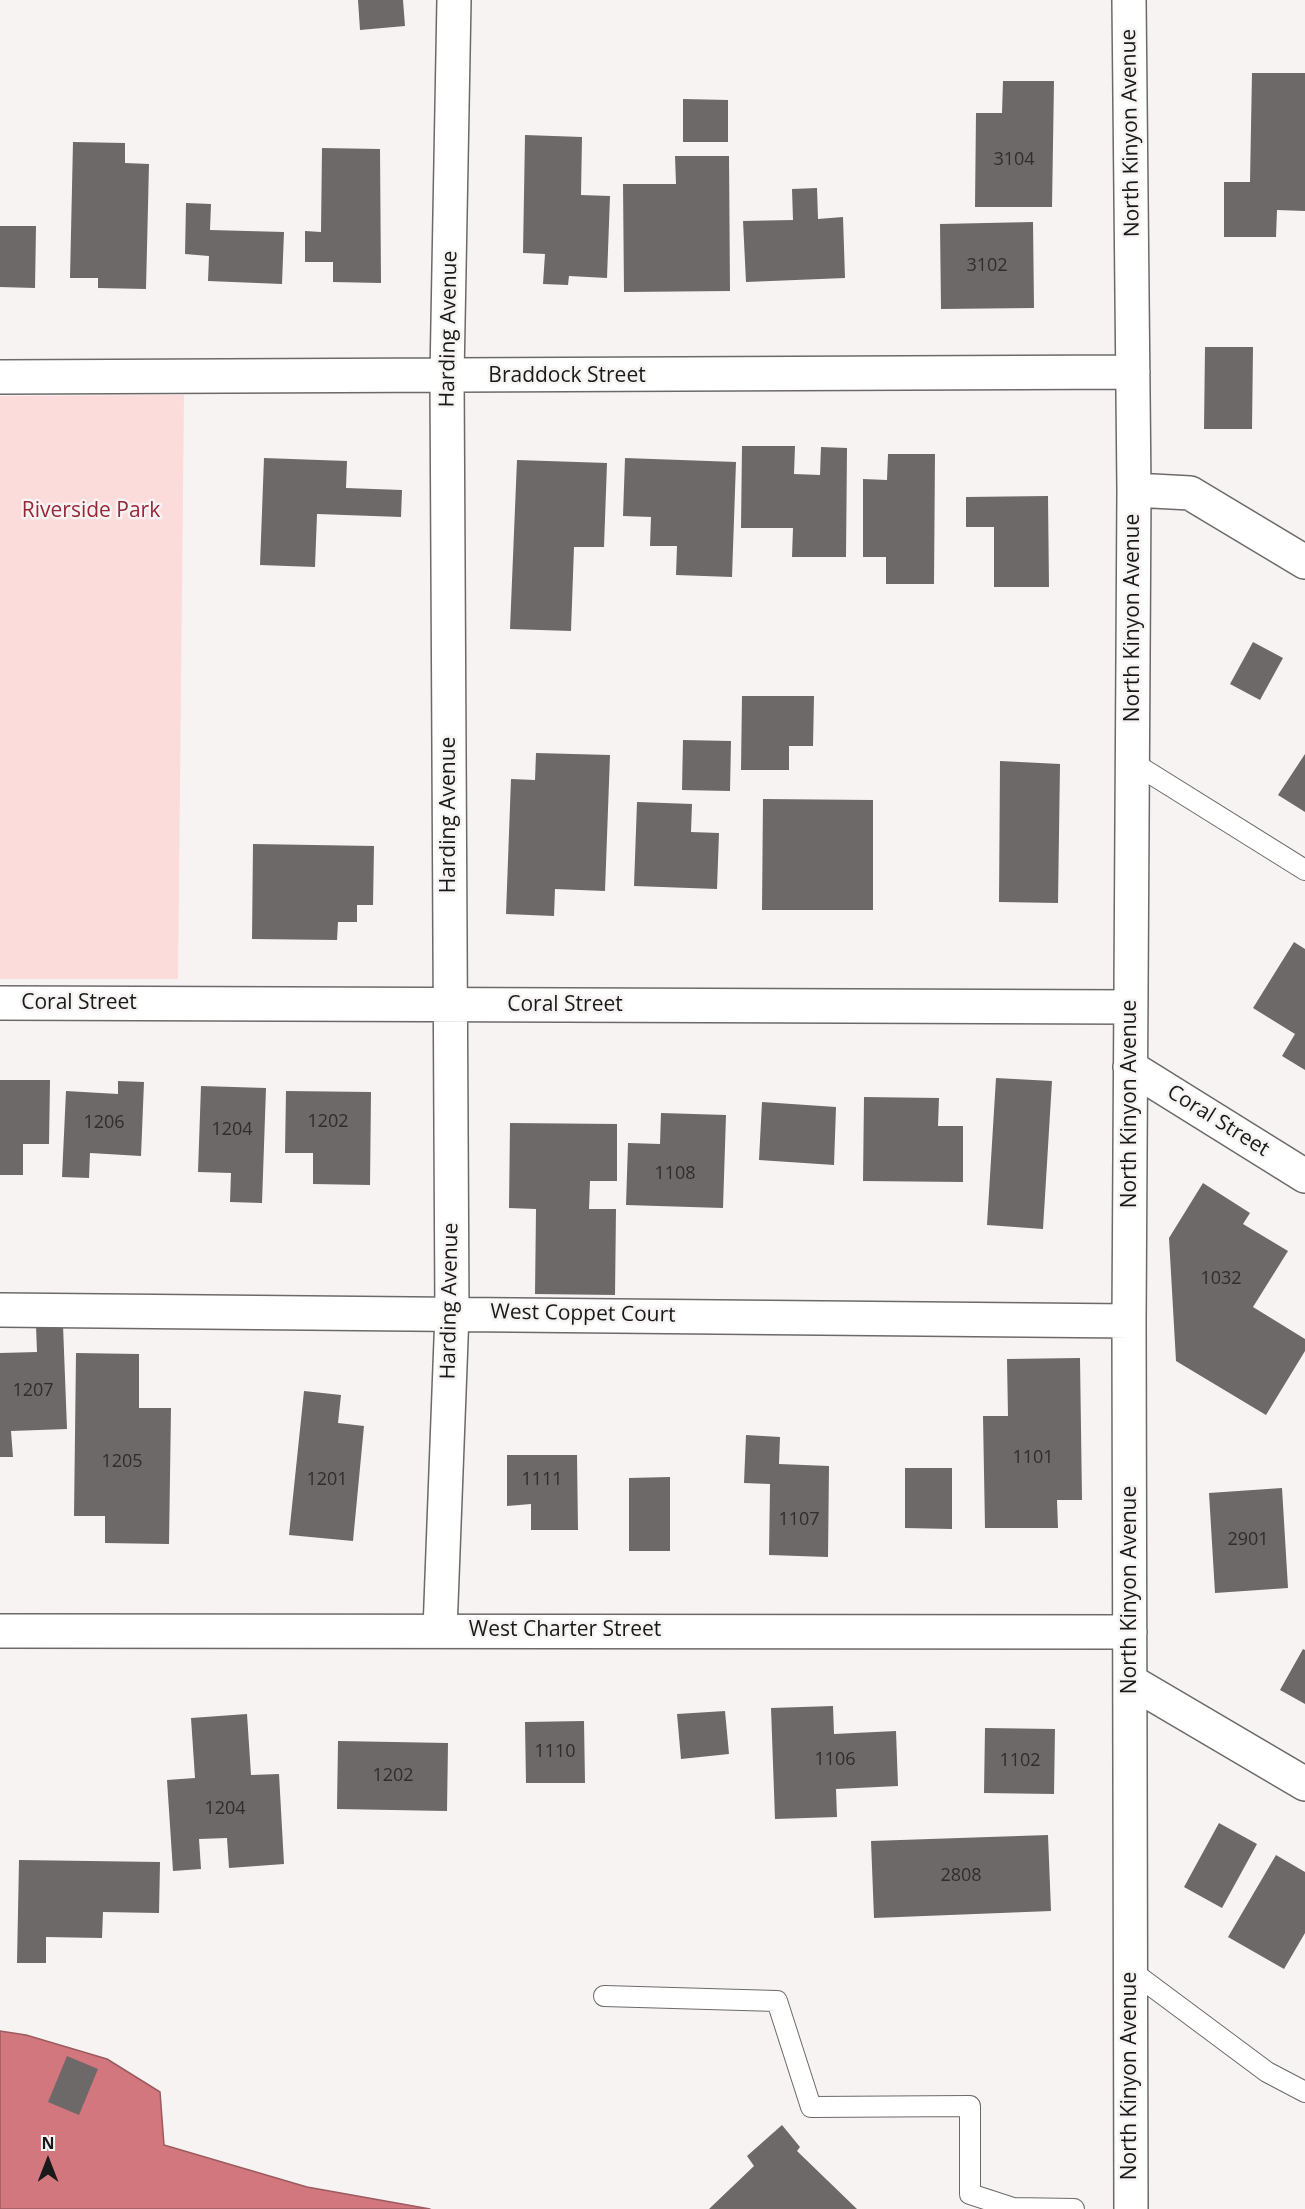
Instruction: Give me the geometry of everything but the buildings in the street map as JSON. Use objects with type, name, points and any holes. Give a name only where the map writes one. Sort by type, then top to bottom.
[{"type":"street","name":"Harding Avenue","points":[[440,1630],[452,1313],[447,376],[454,0]]},
{"type":"street","name":"North Kinyon Avenue","points":[[1129,0],[1134,490],[1129,1321],[1131,2209]]},
{"type":"street","name":"Braddock Street","points":[[0,377],[1133,372]]},
{"type":"street","points":[[1134,490],[1190,493],[1305,562]]},
{"type":"street","name":"Coral Street","points":[[0,1003],[1131,1007]]},
{"type":"street","name":"Coral Street","points":[[1130,1067],[1305,1176]]},
{"type":"street","name":"West Coppet Court","points":[[0,1310],[1129,1321]]},
{"type":"street","name":"West Charter Street","points":[[0,1631],[1130,1632]]},
{"type":"street","points":[[1130,1681],[1305,1784]]},
{"type":"lane","points":[[1132,762],[1305,870]]},
{"type":"lane","points":[[1130,1970],[1267,2072],[1305,2092]]},
{"type":"lane","points":[[604,1996],[777,2001],[811,2107],[970,2106],[970,2194],[1013,2208],[1074,2209]]},
{"type":"green space","name":"Riverside Park","points":[[184,395],[178,979],[0,979],[0,396]]},
{"type":"shaded area","points":[[0,2031],[26,2035],[107,2059],[160,2092],[164,2145],[307,2187],[430,2209],[0,2209]]}]
